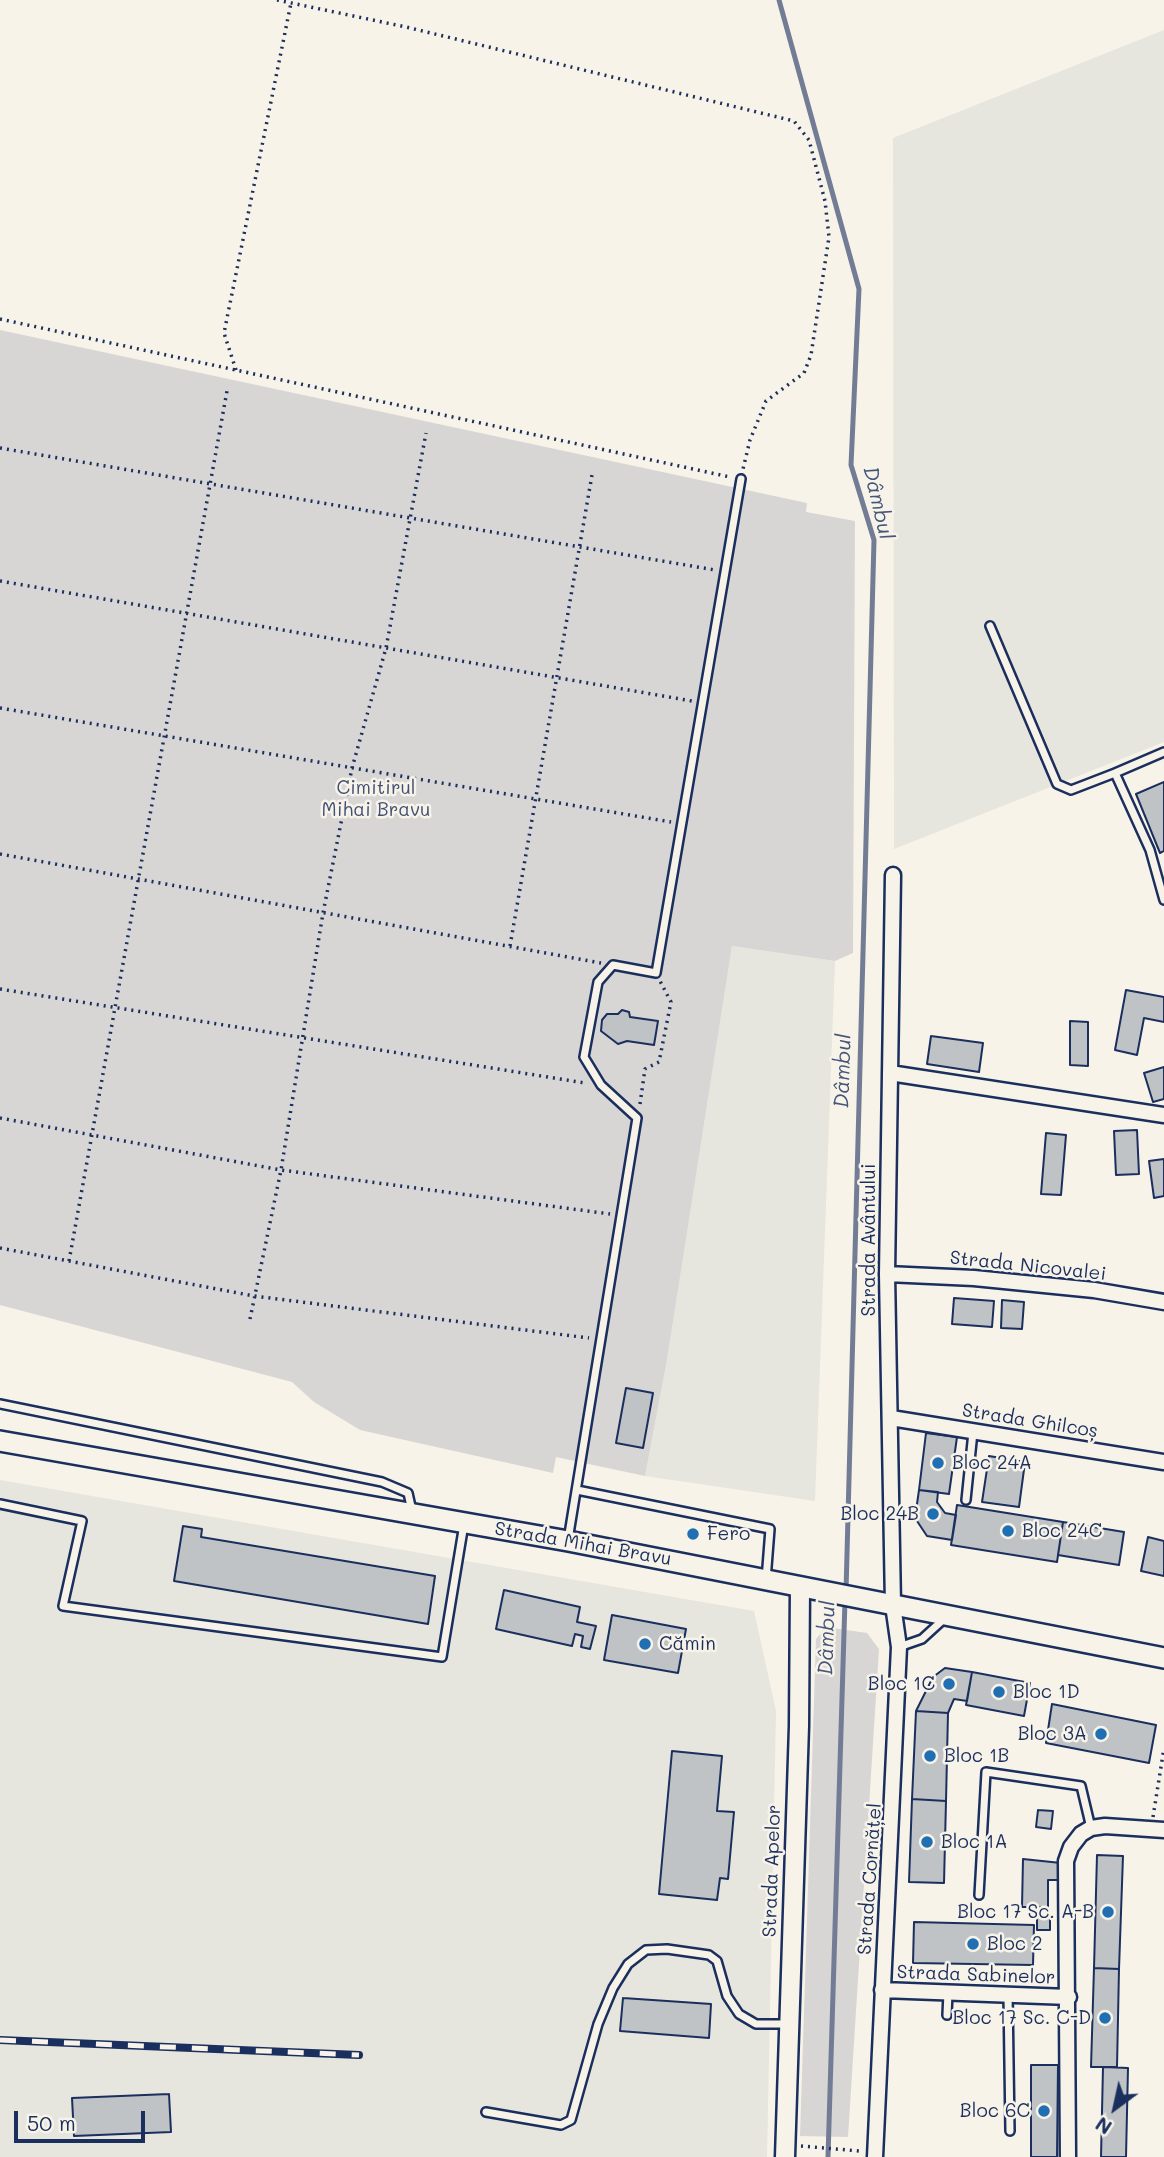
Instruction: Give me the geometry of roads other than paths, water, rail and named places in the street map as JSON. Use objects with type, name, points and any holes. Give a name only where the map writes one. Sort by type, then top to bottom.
[{"type":"main road","name":"Strada Mihai Bravu","points":[[0,1441],[568,1541],[1164,1658]]},
{"type":"street","name":"Strada Avântului","points":[[884,1603],[891,1418],[887,1274],[893,875]]},
{"type":"street","points":[[890,1073],[1164,1115]]},
{"type":"street","name":"Strada Nicovalei","points":[[887,1274],[974,1278],[1094,1290],[1164,1302]]},
{"type":"street","name":"Strada Ghilcoș","points":[[891,1418],[1164,1462]]},
{"type":"street","name":"Strada Apelor","points":[[785,2151],[799,1726],[800,1587]]},
{"type":"street","name":"Strada Cornățel","points":[[875,2157],[882,1990],[893,1834],[899,1647],[884,1603]]},
{"type":"street","points":[[1091,1828],[1157,1830]]},
{"type":"street","name":"Strada Sabinelor","points":[[1068,2157],[1066,1861],[1071,1847],[1081,1834],[1091,1828]]},
{"type":"street","name":"Strada Sabinelor","points":[[882,1990],[1069,1997]]},
{"type":"lane","points":[[568,1541],[637,1118],[601,1085],[584,1058],[598,982],[613,965],[656,973],[741,479]]},
{"type":"lane","points":[[990,626],[1056,784],[1071,790],[1164,752]]},
{"type":"lane","points":[[1115,773],[1150,850],[1164,900]]},
{"type":"lane","points":[[0,1404],[382,1482],[400,1487],[408,1493],[413,1514]]},
{"type":"lane","points":[[966,1500],[973,1431]]},
{"type":"lane","points":[[577,1490],[770,1529],[766,1580]]},
{"type":"lane","points":[[0,1504],[82,1521],[63,1606],[442,1657],[464,1523]]},
{"type":"lane","points":[[899,1647],[922,1639],[948,1615]]},
{"type":"lane","points":[[979,1895],[986,1772],[1081,1786],[1091,1828]]},
{"type":"lane","points":[[486,2112],[561,2125],[570,2120],[598,2024],[613,1988],[628,1964],[646,1950],[709,1955],[717,1961],[727,1996],[739,2014],[756,2024],[788,2024]]},
{"type":"lane","points":[[947,2015],[948,1993]]},
{"type":"lane","points":[[1008,1995],[1010,2131]]},
{"type":"waterway","name":"Dâmbul","points":[[779,0],[859,289],[851,465],[874,540],[846,1591]]},
{"type":"waterway","name":"Dâmbul","points":[[828,2157],[845,1600]]},
{"type":"railway","points":[[0,2040],[359,2055]]},
{"type":"place","name":"Bloc 24A","points":[[938,1463]]},
{"type":"place","name":"Bloc 24B","points":[[933,1514]]},
{"type":"place","name":"Bloc 24C","points":[[1008,1531]]},
{"type":"place","name":"Fero","points":[[693,1534]]},
{"type":"place","name":"Cămin","points":[[645,1644]]},
{"type":"place","name":"Bloc 1C","points":[[949,1684]]},
{"type":"place","name":"Bloc 1D","points":[[999,1692]]},
{"type":"place","name":"Bloc 3A","points":[[1101,1734]]},
{"type":"place","name":"Bloc 1B","points":[[930,1756]]},
{"type":"place","name":"Bloc 1A","points":[[927,1842]]},
{"type":"place","name":"Bloc 17 Sc. A-B","points":[[1108,1912]]},
{"type":"place","name":"Bloc 2","points":[[973,1944]]},
{"type":"place","name":"Bloc 17 Sc. C-D","points":[[1105,2018]]},
{"type":"place","name":"Bloc 6C","points":[[1044,2111]]},
{"type":"park label","name":"Cimitirul Mihai Bravu","points":[[376,799]]}]
